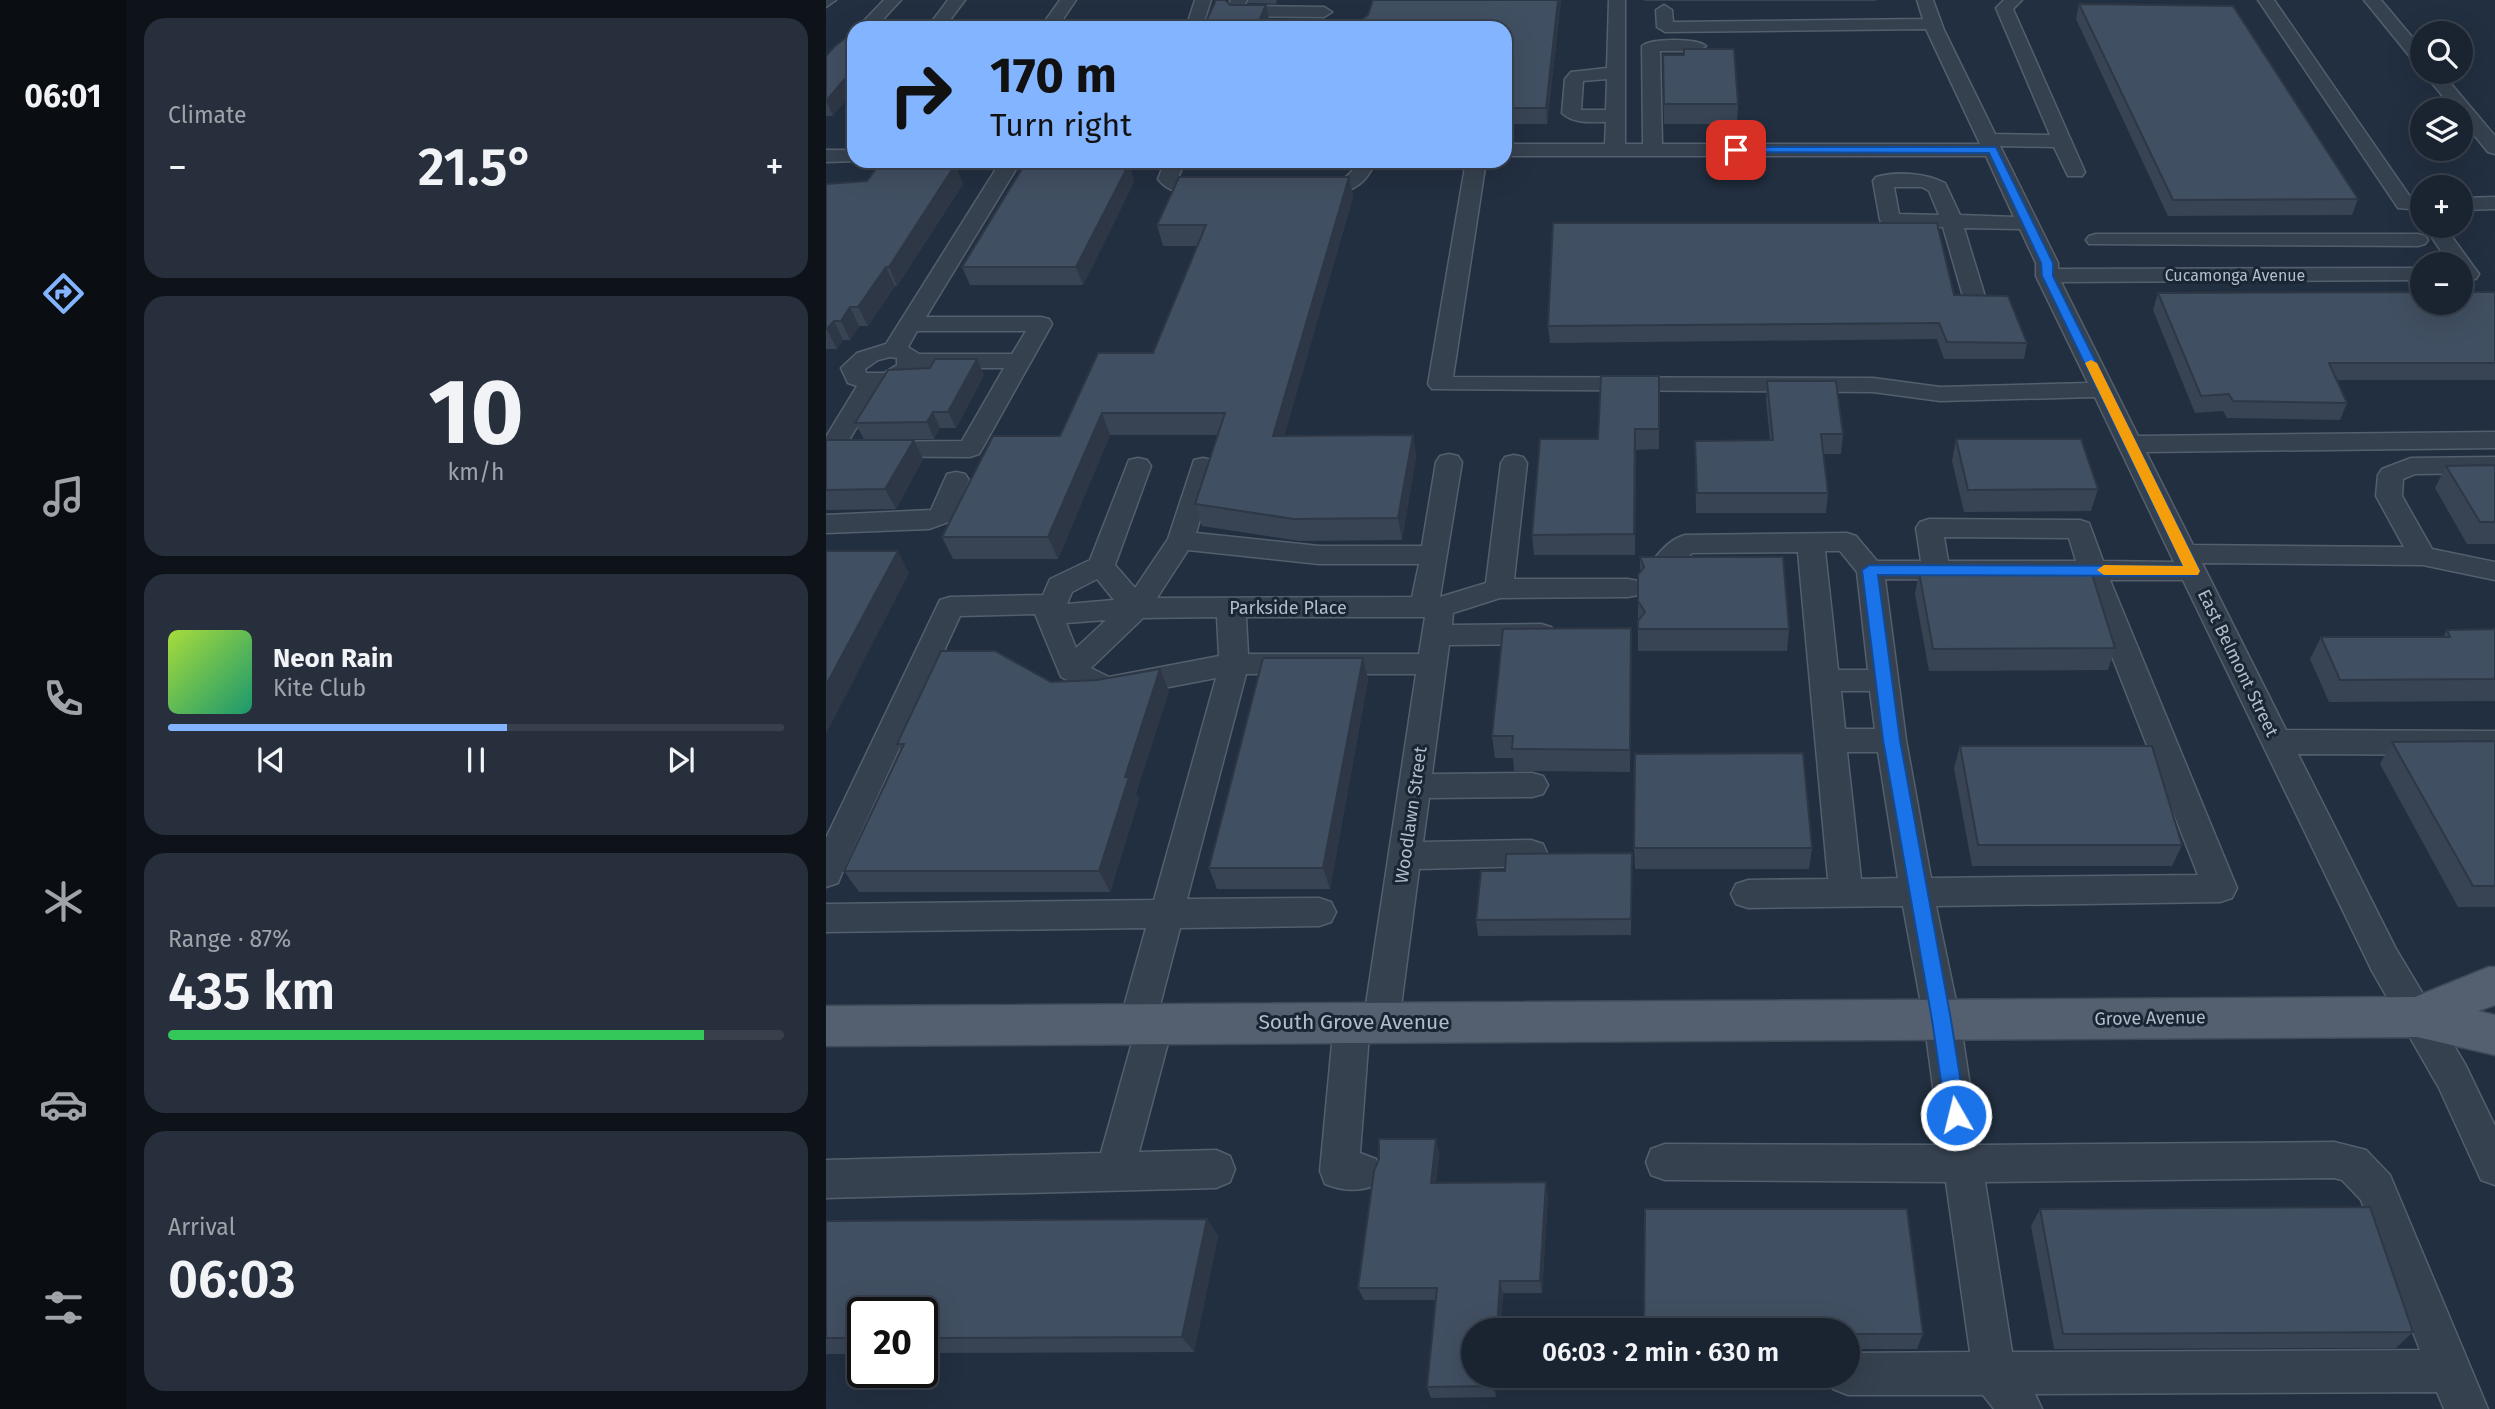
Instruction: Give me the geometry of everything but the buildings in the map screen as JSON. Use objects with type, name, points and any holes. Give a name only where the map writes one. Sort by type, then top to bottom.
[{"type":"main road","name":"Grove Avenue","points":[[2417,1017],[2489,986],[2495,986]]},
{"type":"main road","name":"Grove Avenue","points":[[1883,1020],[2417,1017],[2495,1035]]},
{"type":"main road","name":"South Grove Avenue","points":[[826,1026],[1883,1020]]},
{"type":"street","points":[[872,21],[893,0]]},
{"type":"street","points":[[940,21],[957,0]]},
{"type":"street","points":[[1053,21],[1068,0]]},
{"type":"street","points":[[1196,21],[1203,0]]},
{"type":"street","points":[[1239,0],[1233,11],[1320,6]]},
{"type":"street","points":[[1615,150],[1618,0]]},
{"type":"street","points":[[2014,0],[2004,8],[2075,172]]},
{"type":"street","points":[[2266,0],[2410,199]]},
{"type":"street","points":[[2372,0],[2410,46]]},
{"type":"street","points":[[1664,10],[1665,27],[1929,12]]},
{"type":"street","name":"East Belmont Street","points":[[1929,12],[2047,263],[2048,276],[2130,444],[2384,960],[2452,1076],[2495,1167]]},
{"type":"street","points":[[1654,150],[1651,46],[1714,46]]},
{"type":"street","points":[[1616,73],[1577,76],[1574,79],[1571,113],[1580,116],[1616,116]]},
{"type":"street","points":[[2442,84],[2495,148]]},
{"type":"street","points":[[1512,150],[1990,145],[2062,141]]},
{"type":"street","points":[[826,156],[847,156]]},
{"type":"street","points":[[902,356],[911,324],[1007,168]]},
{"type":"street","points":[[1172,168],[1168,179],[1171,183],[1183,187],[1238,187]]},
{"type":"street","points":[[1293,186],[1348,185],[1362,177],[1364,168]]},
{"type":"street","points":[[1475,168],[1440,384],[1874,385],[1940,394],[2104,390]]},
{"type":"street","points":[[2473,204],[2495,203]]},
{"type":"street","points":[[1976,303],[1952,221],[2028,223]]},
{"type":"street","points":[[2096,240],[2418,240],[2426,252]]},
{"type":"street","points":[[2212,240],[2229,275]]},
{"type":"street","name":"Cucamonga Avenue","points":[[2048,276],[2410,274]]},
{"type":"street","points":[[2473,274],[2495,274]]},
{"type":"street","points":[[911,324],[1041,324],[1020,361],[970,449],[831,450],[871,382],[856,378],[853,368],[872,354],[1020,361]]},
{"type":"street","points":[[2130,444],[2495,440]]},
{"type":"street","name":"Woodlawn Street","points":[[1362,1172],[1339,1171],[1367,1022],[1405,856],[1433,629],[1434,555],[1449,462]]},
{"type":"street","points":[[1499,589],[1514,463]]},
{"type":"street","points":[[2423,556],[2389,496],[2390,475],[2411,466],[2495,465]]},
{"type":"street","points":[[1138,466],[1101,566],[1060,586],[1051,610],[1071,670],[1105,688],[1433,629],[1574,634]]},
{"type":"street","points":[[1071,670],[1136,608],[1181,540],[1203,466]]},
{"type":"street","points":[[826,524],[929,520],[942,515],[956,480]]},
{"type":"street","points":[[1748,894],[2220,888],[2092,570],[2080,529],[1929,528],[1936,569]]},
{"type":"street","points":[[1181,540],[1319,555],[1434,555]]},
{"type":"street","points":[[1664,567],[1685,544],[1847,542],[1870,570],[1891,740],[1942,1020],[1994,1374],[2020,1409]]},
{"type":"street","points":[[1811,543],[1846,893]]},
{"type":"street","points":[[1870,570],[2092,570],[2189,562],[2423,556],[2495,571]]},
{"type":"street","points":[[1101,566],[1136,608]]},
{"type":"street","points":[[1433,629],[1499,589],[1628,588]]},
{"type":"street","name":"Parkside Place","points":[[826,873],[950,607],[1051,610],[1231,608],[1433,629]]},
{"type":"street","points":[[1115,1172],[1167,913],[1234,664],[1231,608]]},
{"type":"street","points":[[1825,680],[1884,681]]},
{"type":"street","points":[[1830,741],[1891,740]]},
{"type":"street","points":[[2277,742],[2495,743]]},
{"type":"street","points":[[1415,786],[1532,785]]},
{"type":"street","points":[[1405,856],[1531,853]]},
{"type":"street","points":[[826,918],[1319,912]]},
{"type":"street","points":[[1665,1162],[2111,1164],[2334,1160],[2352,1163],[2376,1188],[2466,1409]]},
{"type":"street","points":[[826,1179],[1216,1170]]},
{"type":"street","points":[[1860,1374],[2449,1371]]},
{"type":"slow traffic","points":[[2091,363],[2193,571],[2104,570]]},
{"type":"route","points":[[1736,150],[1992,150],[2047,263],[2048,276],[2193,571],[1945,568],[1870,570],[1891,740],[1942,1020],[1956,1115]]}]
